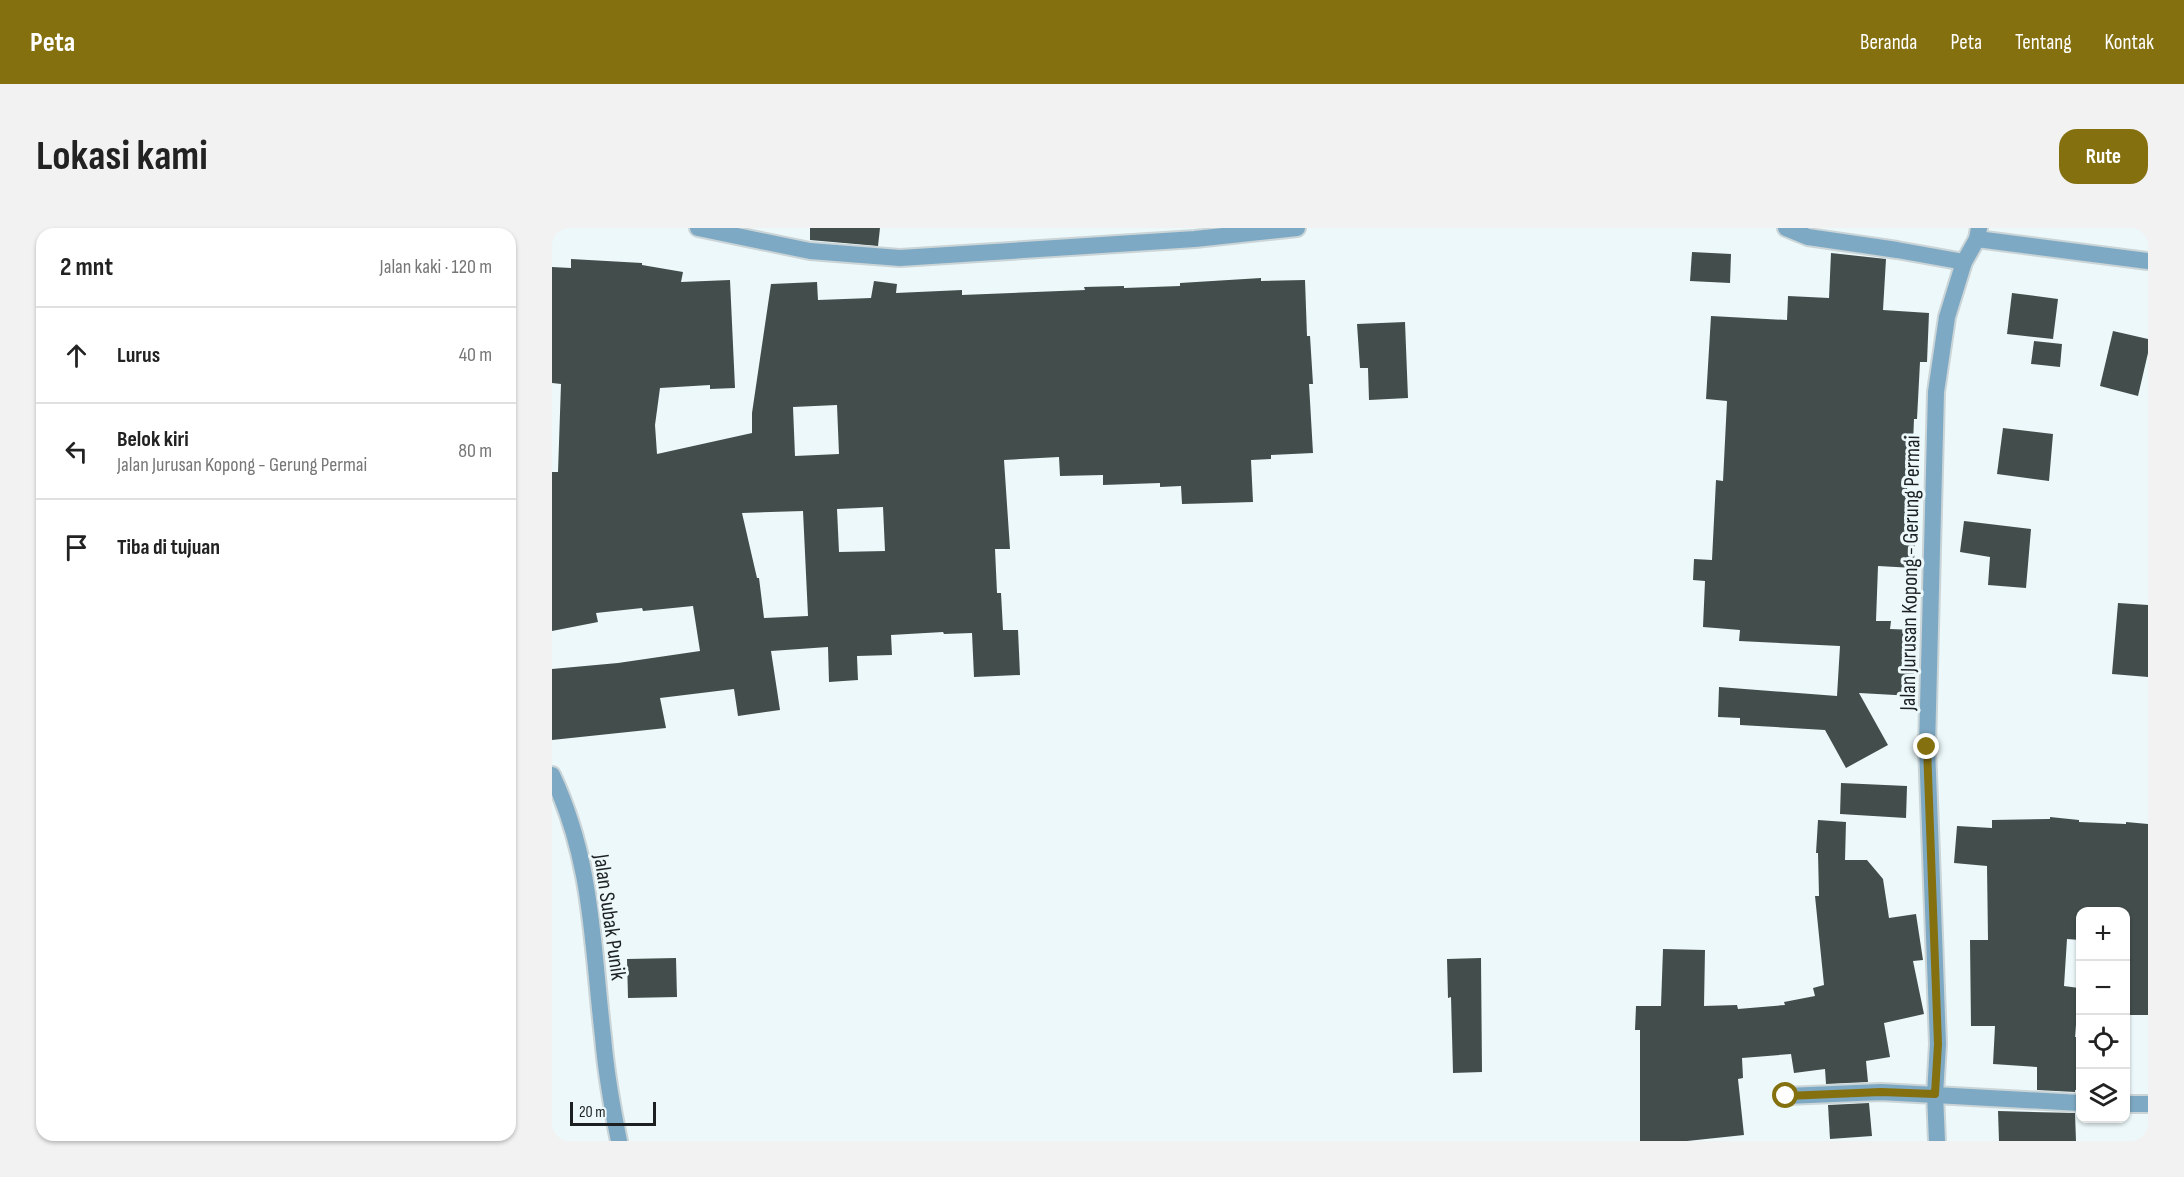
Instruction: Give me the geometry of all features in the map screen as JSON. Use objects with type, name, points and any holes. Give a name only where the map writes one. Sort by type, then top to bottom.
[{"type":"street","points":[[698,228],[810,251],[900,258],[1195,239],[1297,228]]},
{"type":"street","points":[[1786,228],[1808,237],[1964,262]]},
{"type":"street","points":[[1978,233],[2148,261]]},
{"type":"street","name":"Jalan Jurusan Kopong - Gerung Permai","points":[[1937,1141],[1935,1094],[1938,1044],[1927,747],[1936,392],[1947,317],[1964,262],[1978,233]]},
{"type":"street","name":"Jalan Subak Punik","points":[[552,775],[564,800],[578,843],[590,906],[603,1039],[619,1141]]},
{"type":"street","points":[[1786,1096],[1881,1092],[2076,1103]]},
{"type":"street","points":[[2130,1104],[2148,1104]]},
{"type":"building","points":[[810,228],[880,228],[878,246],[810,240]]},
{"type":"building","points":[[1692,252],[1731,254],[1730,283],[1690,281]]},
{"type":"building","points":[[1831,253],[1886,259],[1883,310],[1929,313],[1927,362],[1920,362],[1912,468],[1908,467],[1905,537],[1915,537],[1914,568],[1878,566],[1876,621],[1891,621],[1890,629],[1915,630],[1913,696],[1859,693],[1888,745],[1846,768],[1825,730],[1740,725],[1740,718],[1718,717],[1719,687],[1837,696],[1840,646],[1739,641],[1740,630],[1703,627],[1705,581],[1693,580],[1694,559],[1712,560],[1716,480],[1723,481],[1727,401],[1706,399],[1711,316],[1787,320],[1788,296],[1829,298]]},
{"type":"building","points":[[571,259],[642,263],[642,265],[683,272],[681,282],[730,280],[735,388],[710,389],[710,385],[660,388],[655,425],[657,454],[752,433],[752,413],[771,284],[817,282],[818,300],[871,298],[874,281],[897,284],[896,293],[962,290],[962,295],[1085,290],[1084,287],[1180,286],[1180,283],[1261,278],[1261,281],[1305,280],[1307,336],[1310,336],[1313,384],[1309,384],[1313,453],[1271,455],[1271,459],[1251,460],[1253,502],[1182,504],[1181,486],[1160,487],[1160,483],[1103,485],[1103,475],[1060,476],[1059,457],[1004,460],[1010,549],[995,549],[997,593],[1001,593],[1003,630],[1018,630],[1020,675],[974,677],[972,633],[891,635],[892,655],[857,656],[858,680],[829,682],[828,647],[771,651],[780,710],[738,716],[734,689],[660,698],[666,728],[552,740],[552,669],[618,663],[700,651],[693,606],[596,613],[598,622],[552,631],[552,472],[558,472],[561,384],[552,383],[552,267],[571,268]],"holes":[[[837,405],[839,454],[795,456],[793,407]],[[883,507],[885,551],[839,552],[837,509]],[[803,511],[808,616],[764,618],[759,578],[757,578],[742,513]]]},
{"type":"building","points":[[2012,293],[2058,299],[2053,339],[2007,334]]},
{"type":"building","points":[[1405,322],[1408,398],[1369,400],[1368,368],[1360,368],[1357,324]]},
{"type":"building","points":[[2113,331],[2148,339],[2148,353],[2138,396],[2100,386]]},
{"type":"building","points":[[2034,341],[2062,344],[2060,367],[2031,364]]},
{"type":"building","points":[[2003,428],[2053,434],[2049,481],[1997,474]]},
{"type":"building","points":[[1964,521],[2031,529],[2026,588],[1988,585],[1990,557],[1960,552]]},
{"type":"building","points":[[2118,603],[2148,605],[2148,677],[2112,674]]},
{"type":"building","points":[[1841,783],[1907,786],[1906,818],[1840,814]]},
{"type":"building","points":[[2050,817],[2079,820],[2079,822],[2148,824],[2148,1015],[2130,1015],[2130,907],[2076,907],[2076,940],[2067,939],[2064,986],[2076,988],[2075,1092],[2037,1090],[2037,1067],[1993,1064],[1995,1026],[1971,1026],[1970,940],[1988,940],[1987,866],[1954,863],[1957,826],[1992,828],[1992,820],[2050,819]]},
{"type":"building","points":[[1818,820],[1846,822],[1845,860],[1867,860],[1883,879],[1889,918],[1916,914],[1923,960],[1913,961],[1924,1014],[1884,1023],[1890,1057],[1866,1061],[1868,1082],[1826,1084],[1825,1069],[1794,1073],[1791,1054],[1742,1058],[1743,1078],[1738,1079],[1744,1135],[1687,1141],[1640,1141],[1640,1030],[1635,1030],[1636,1006],[1661,1006],[1663,949],[1705,950],[1704,1006],[1737,1005],[1738,1009],[1785,1005],[1784,1002],[1815,996],[1813,988],[1824,985],[1815,896],[1819,896],[1818,853],[1816,853]]},
{"type":"building","points":[[676,958],[677,997],[628,998],[627,959]]},
{"type":"building","points":[[1481,958],[1482,1072],[1453,1073],[1451,997],[1448,998],[1447,959]]},
{"type":"building","points":[[1869,1103],[1872,1136],[1830,1139],[1828,1105]]},
{"type":"building","points":[[1998,1111],[2075,1113],[2076,1141],[1999,1141]]},
{"type":"route","points":[[1786,1096],[1881,1092],[1935,1094],[1938,1044],[1927,747]]}]
